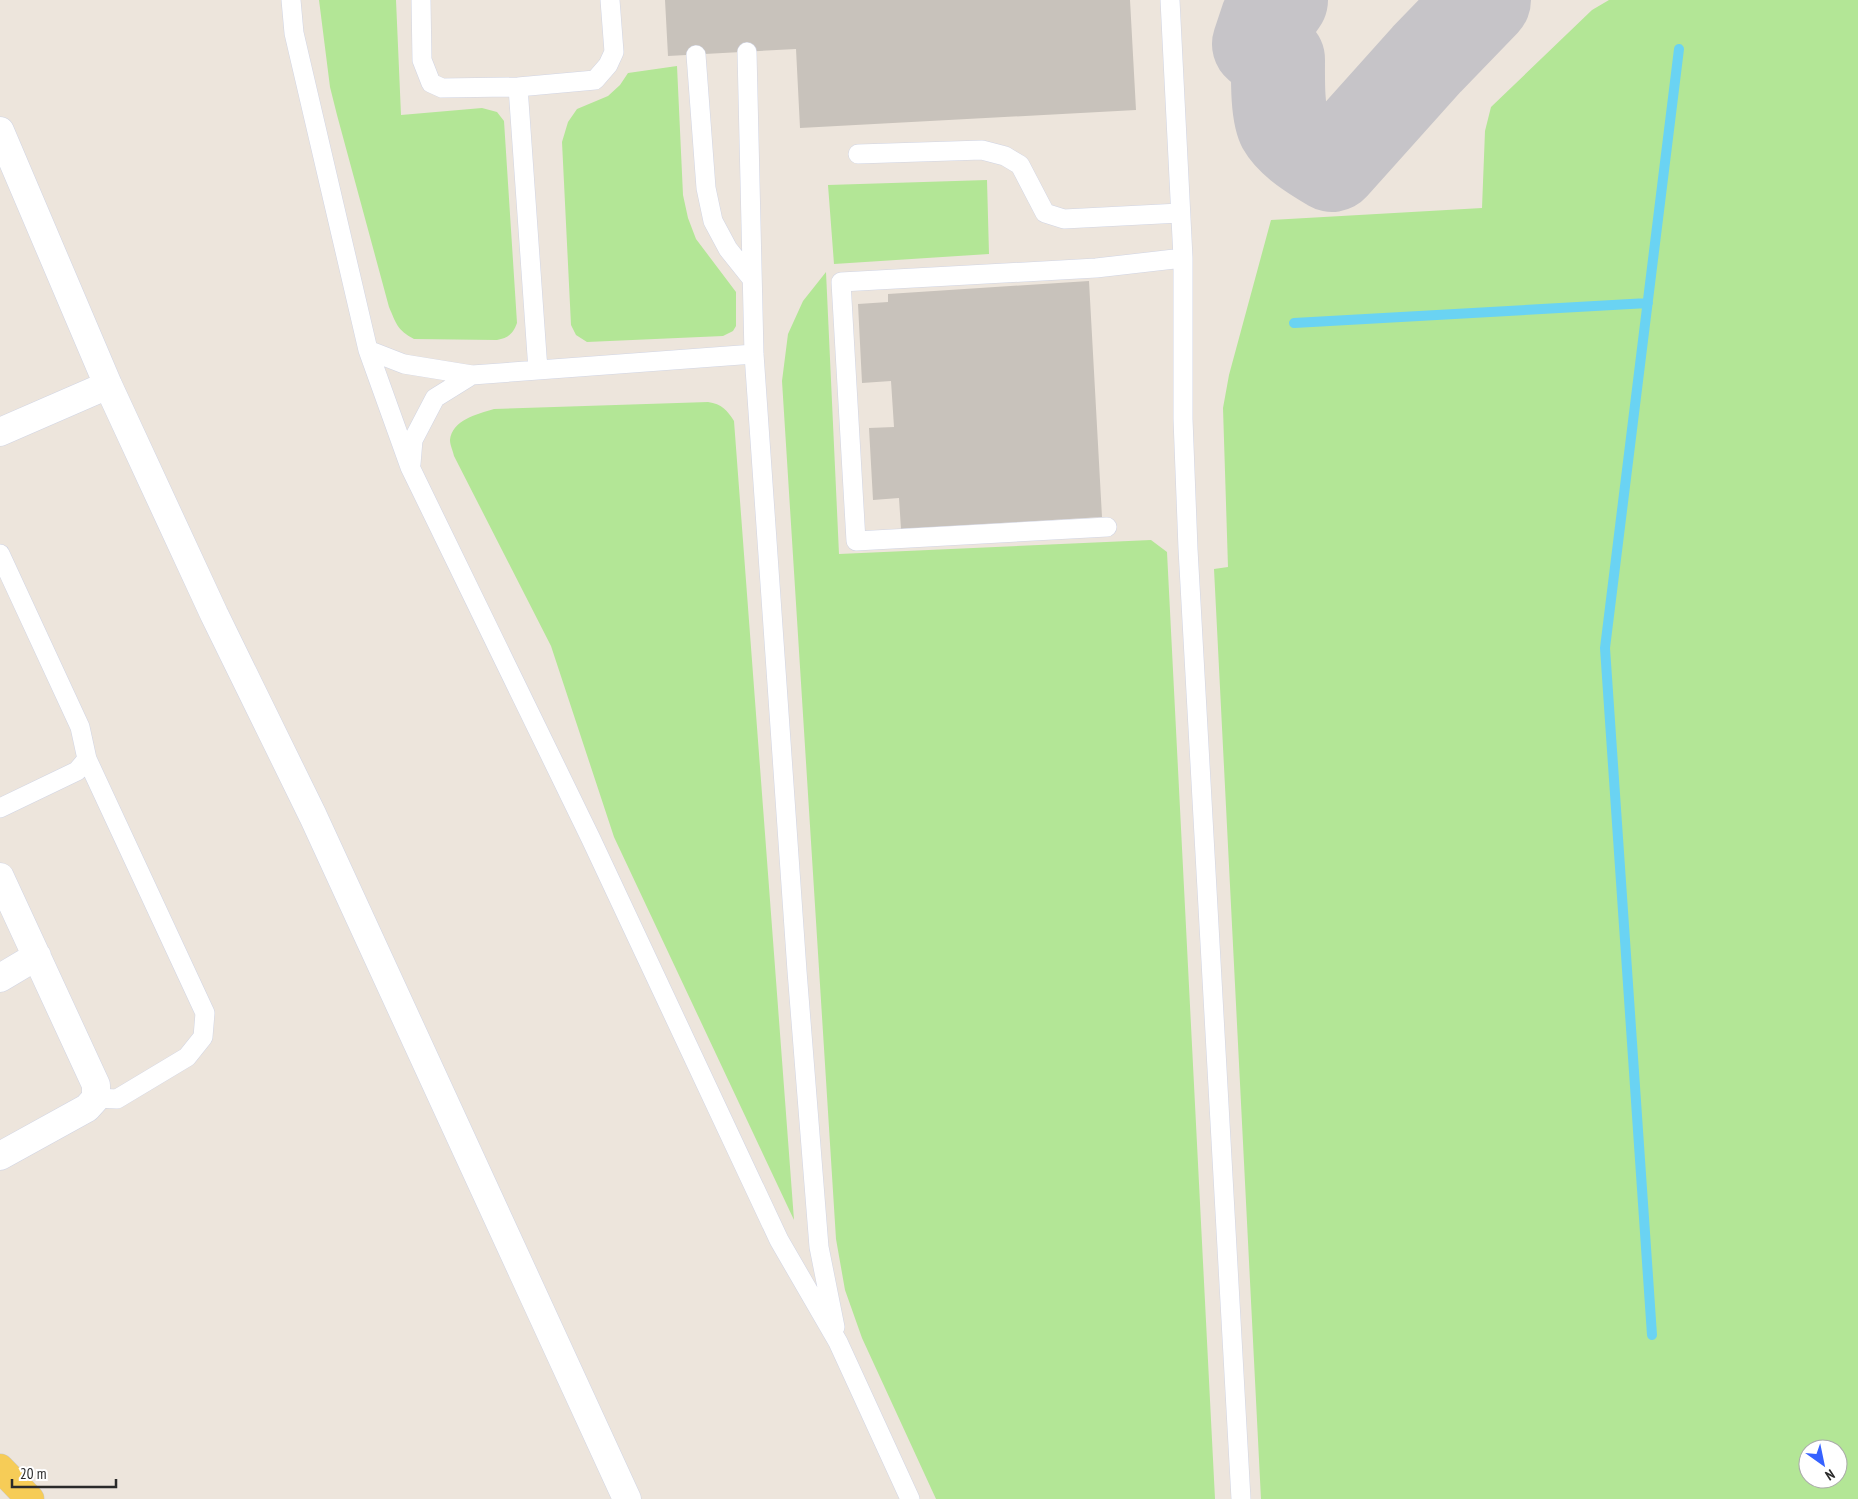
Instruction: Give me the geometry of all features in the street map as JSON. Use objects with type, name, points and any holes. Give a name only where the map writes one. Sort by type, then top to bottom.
[{"type":"main road","points":[[0,1468],[30,1499]]},
{"type":"street","points":[[0,131],[108,385],[214,614],[317,825],[627,1499]]},
{"type":"street","points":[[0,432],[108,385]]},
{"type":"street","points":[[0,877],[96,1085],[96,1098],[87,1108],[0,1156]]},
{"type":"street","points":[[0,978],[37,956]]},
{"type":"lane","points":[[291,0],[294,33],[368,350],[410,467],[591,839],[779,1240],[838,1342],[910,1499]]},
{"type":"lane","points":[[421,0],[422,60],[431,83],[442,88],[518,87],[595,80],[608,64],[614,52],[610,0]]},
{"type":"lane","points":[[1170,0],[1182,258],[1182,409],[1188,549],[1241,1499]]},
{"type":"lane","points":[[747,52],[754,354],[796,971],[818,1237],[838,1342]]},
{"type":"lane","points":[[696,55],[706,188],[713,221],[728,249],[752,279]]},
{"type":"lane","points":[[518,87],[538,370]]},
{"type":"lane","points":[[858,154],[982,150],[1005,156],[1020,165],[1045,213],[1064,219],[1180,213]]},
{"type":"lane","points":[[1106,527],[856,540],[841,282],[1096,268],[1182,258]]},
{"type":"lane","points":[[368,350],[404,364],[472,375],[754,354]]},
{"type":"lane","points":[[410,467],[413,440],[435,398],[472,375]]},
{"type":"lane","points":[[0,554],[80,727],[87,759],[205,1014],[203,1037],[187,1057],[117,1100],[96,1098]]},
{"type":"lane","points":[[0,808],[77,771],[87,759]]},
{"type":"green space","points":[[319,0],[396,0],[401,115],[482,108],[497,112],[504,121],[517,323],[512,333],[507,337],[497,340],[414,339],[400,329],[396,322],[389,307],[330,87]]},
{"type":"green space","points":[[1609,0],[1858,0],[1858,1499],[1261,1499],[1214,569],[1228,567],[1223,408],[1229,375],[1271,220],[1482,208],[1485,131],[1491,107],[1592,10]]},
{"type":"green space","points":[[677,66],[683,195],[688,218],[696,239],[736,292],[736,326],[733,331],[723,336],[587,342],[576,335],[571,325],[562,142],[568,122],[577,109],[608,96],[620,85],[628,73]]},
{"type":"green space","points":[[987,180],[989,254],[834,264],[828,185]]},
{"type":"green space","points":[[826,272],[839,554],[1151,540],[1167,552],[1215,1499],[936,1499],[862,1338],[845,1290],[836,1239],[782,381],[788,334],[803,301]]},
{"type":"green space","points":[[708,402],[724,408],[734,421],[794,1220],[614,837],[551,646],[454,456],[450,442],[455,427],[460,423],[473,416],[494,409]]},
{"type":"building","points":[[665,0],[1130,0],[1136,110],[800,128],[796,49],[668,56]]},
{"type":"building","points":[[1089,281],[1102,517],[901,529],[899,498],[873,500],[869,428],[894,427],[891,381],[862,383],[858,304],[888,302],[888,294]]},
{"type":"waterway","points":[[1652,1335],[1605,648],[1679,49]]},
{"type":"waterway","points":[[1294,323],[1648,303]]},
{"type":"taxiway","points":[[1281,0],[1267,20],[1259,44],[1278,60],[1278,94],[1282,120],[1293,138],[1332,165],[1427,59],[1484,0]]}]
